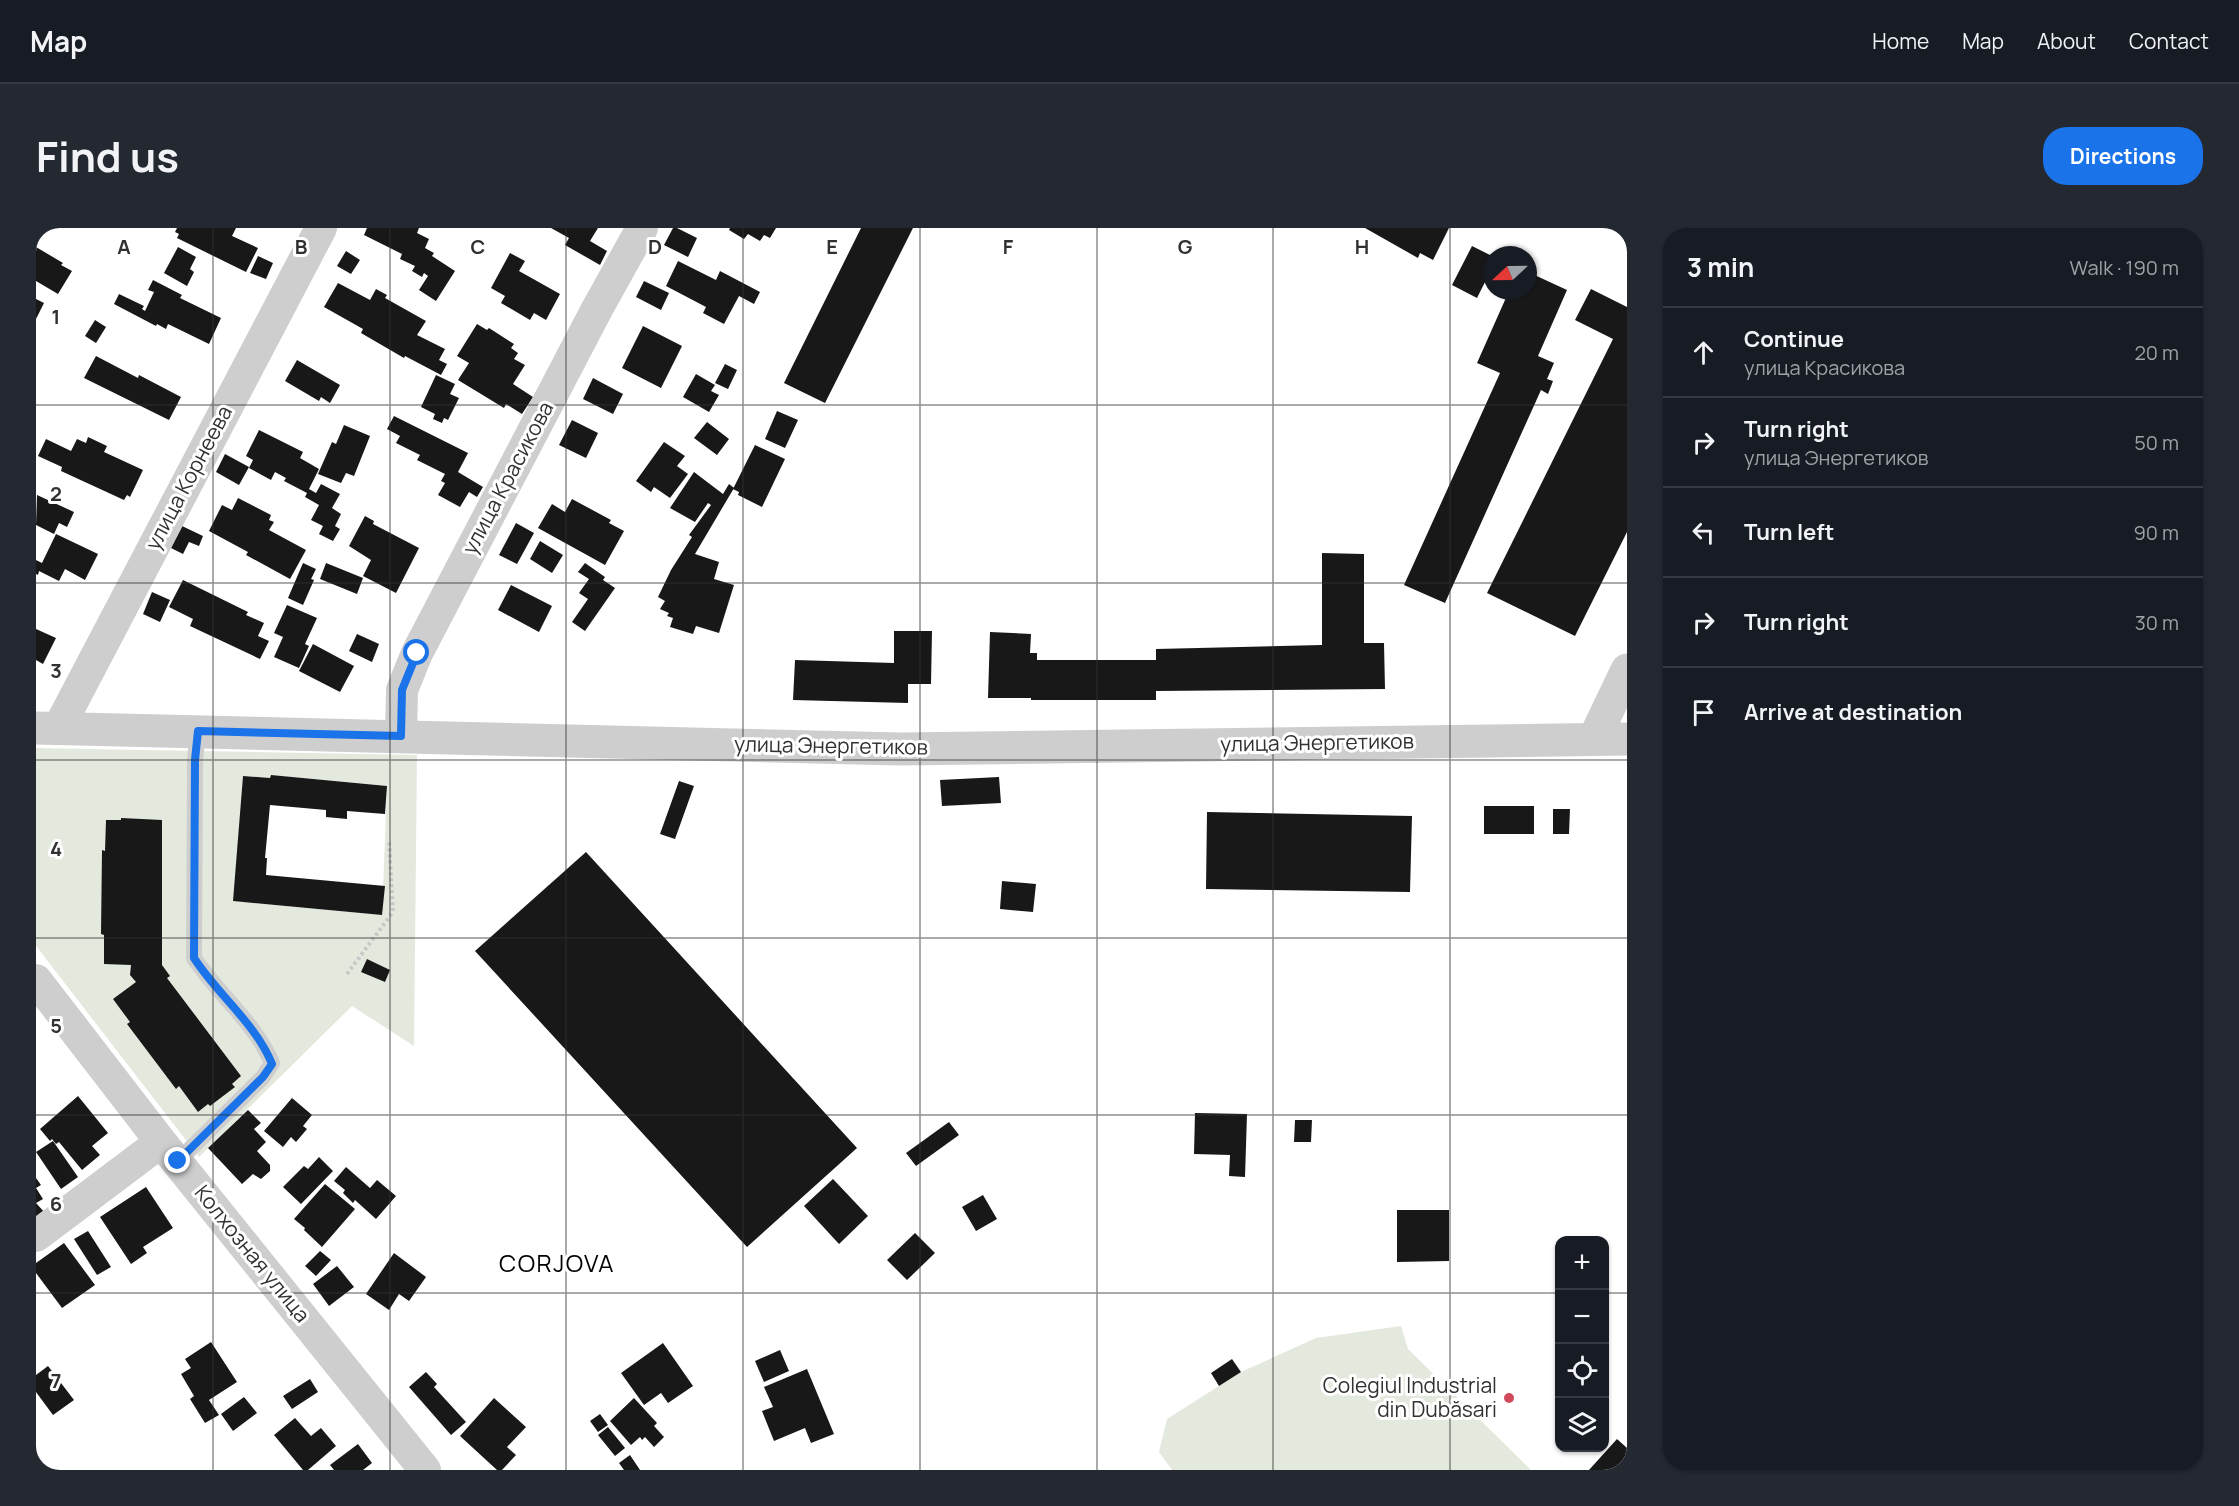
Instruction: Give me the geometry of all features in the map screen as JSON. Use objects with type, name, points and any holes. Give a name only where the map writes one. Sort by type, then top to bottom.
[{"type":"street","name":"улица Корнеева","points":[[47,729],[321,228]]},
{"type":"street","name":"улица Красикова","points":[[401,736],[402,690],[417,653],[597,309],[642,228]]},
{"type":"street","points":[[1594,739],[1627,670]]},
{"type":"street","name":"улица Энергетиков","points":[[47,729],[900,749],[1627,739]]},
{"type":"street","name":"Колхозная улица","points":[[36,980],[170,1152],[425,1470]]},
{"type":"street","points":[[36,1236],[170,1152]]},
{"type":"lane","points":[[170,1152],[263,1077],[272,1064],[265,1046],[206,976],[194,958],[195,760],[198,731]]},
{"type":"path","points":[[347,975],[393,912],[389,840]]},
{"type":"shaded area","points":[[36,748],[417,755],[414,1046],[352,1006],[199,1157],[36,946]],"holes":[[[271,775],[387,786],[382,915],[234,901],[243,776],[270,778]]]},
{"type":"shaded area","points":[[1401,1326],[1408,1349],[1531,1470],[1172,1470],[1159,1452],[1167,1419],[1241,1372],[1316,1338]]},
{"type":"building","points":[[177,228],[236,228],[232,236],[258,248],[246,272],[177,238],[179,234],[175,232]]},
{"type":"building","points":[[367,228],[419,228],[417,233],[429,239],[425,248],[434,253],[432,256],[455,271],[436,301],[419,290],[428,276],[424,273],[422,277],[412,271],[415,266],[400,259],[402,254],[364,235]]},
{"type":"building","points":[[551,228],[598,228],[590,241],[607,251],[600,265],[565,245],[569,238]]},
{"type":"building","points":[[673,228],[697,238],[688,257],[664,245]]},
{"type":"building","points":[[730,228],[776,228],[770,238],[764,235],[760,241],[748,234],[744,239],[729,230]]},
{"type":"building","points":[[861,228],[913,228],[825,403],[784,383]]},
{"type":"building","points":[[1365,228],[1449,228],[1433,260],[1420,253],[1418,258]]},
{"type":"building","points":[[1472,246],[1483,252],[1483,286],[1477,298],[1452,285]]},
{"type":"building","points":[[36,247],[72,271],[58,294],[36,281]]},
{"type":"building","points":[[178,247],[196,257],[190,269],[194,272],[187,286],[164,273]]},
{"type":"building","points":[[346,251],[360,260],[351,274],[337,266]]},
{"type":"building","points":[[510,253],[525,261],[519,271],[560,294],[546,320],[534,313],[530,320],[501,303],[505,296],[491,288]]},
{"type":"building","points":[[258,256],[273,263],[266,279],[250,273]]},
{"type":"building","points":[[678,261],[716,280],[720,271],[760,292],[754,304],[739,296],[724,324],[703,313],[706,307],[666,286]]},
{"type":"building","points":[[1537,276],[1567,290],[1538,356],[1554,363],[1547,379],[1553,381],[1548,394],[1541,390],[1445,603],[1404,585],[1500,373],[1477,363],[1505,300],[1537,300]]},
{"type":"building","points":[[153,280],[182,295],[180,298],[221,318],[209,344],[168,324],[166,329],[157,324],[156,326],[114,304],[119,294],[144,306],[142,309],[145,311],[154,292],[148,290]]},
{"type":"building","points":[[644,281],[669,293],[661,310],[636,297]]},
{"type":"building","points":[[338,283],[370,300],[376,289],[387,295],[385,298],[426,321],[417,335],[445,349],[439,360],[447,364],[441,375],[405,356],[404,358],[361,333],[363,329],[324,307]]},
{"type":"building","points":[[1591,289],[1627,307],[1627,532],[1575,636],[1487,593],[1613,339],[1575,320]]},
{"type":"building","points":[[36,299],[44,303],[36,319]]},
{"type":"building","points":[[95,320],[106,327],[96,343],[85,336]]},
{"type":"building","points":[[477,324],[487,330],[489,328],[514,344],[511,348],[518,353],[514,359],[525,365],[513,384],[533,397],[522,414],[506,404],[504,408],[458,380],[469,363],[457,356]]},
{"type":"building","points":[[643,326],[682,346],[661,388],[622,368]]},
{"type":"building","points":[[96,356],[181,397],[169,420],[84,378]]},
{"type":"building","points":[[297,360],[340,385],[330,403],[321,397],[319,401],[285,381]]},
{"type":"building","points":[[725,364],[737,370],[728,389],[715,383]]},
{"type":"building","points":[[696,374],[715,385],[711,391],[719,395],[709,412],[683,397]]},
{"type":"building","points":[[436,375],[455,384],[450,394],[459,398],[448,420],[444,418],[442,423],[433,419],[435,414],[421,407]]},
{"type":"building","points":[[593,378],[623,394],[613,414],[583,399]]},
{"type":"building","points":[[777,411],[798,420],[785,448],[765,439]]},
{"type":"building","points":[[394,416],[468,453],[458,472],[483,487],[477,497],[469,492],[460,507],[438,495],[445,483],[441,481],[445,474],[417,460],[420,455],[396,443],[400,436],[387,429]]},
{"type":"building","points":[[572,420],[598,433],[586,458],[559,445]]},
{"type":"building","points":[[707,422],[729,439],[717,455],[694,438]]},
{"type":"building","points":[[344,425],[370,436],[354,476],[346,473],[341,483],[318,474],[332,442],[336,444]]},
{"type":"building","points":[[259,430],[303,452],[300,458],[319,469],[309,489],[316,493],[321,484],[340,494],[332,508],[341,514],[335,526],[340,529],[333,541],[319,534],[323,526],[311,520],[319,505],[305,497],[307,493],[284,481],[286,478],[275,472],[271,480],[249,468],[253,460],[246,456]]},
{"type":"building","points":[[88,437],[107,446],[104,452],[143,470],[130,497],[127,495],[124,500],[61,471],[62,467],[38,456],[46,439],[71,451],[77,439],[86,443]]},
{"type":"building","points":[[664,442],[685,456],[677,466],[688,474],[670,498],[654,487],[651,492],[636,481]]},
{"type":"building","points":[[755,445],[785,459],[762,507],[738,495],[739,492],[733,489]]},
{"type":"building","points":[[225,454],[249,467],[239,485],[216,472]]},
{"type":"building","points":[[694,472],[723,494],[729,484],[734,488],[695,554],[719,562],[714,579],[734,585],[719,633],[696,626],[693,634],[670,627],[673,618],[667,616],[669,613],[660,609],[665,601],[658,597],[671,570],[692,537],[689,535],[711,505],[708,503],[695,522],[670,508]]},
{"type":"building","points":[[37,495],[74,512],[67,527],[59,523],[54,534],[36,525]]},
{"type":"building","points":[[238,498],[271,515],[269,520],[274,522],[269,530],[306,550],[290,579],[246,555],[248,552],[209,531],[222,505],[232,510]]},
{"type":"building","points":[[572,499],[611,520],[609,523],[624,531],[605,565],[538,528],[552,504],[565,512]]},
{"type":"building","points":[[365,516],[374,521],[373,524],[419,548],[396,593],[363,576],[371,560],[349,546]]},
{"type":"building","points":[[516,523],[534,533],[517,564],[499,555]]},
{"type":"building","points":[[182,526],[203,536],[199,546],[189,542],[183,554],[171,548]]},
{"type":"building","points":[[56,534],[98,554],[85,580],[65,569],[59,581],[39,571],[38,575],[36,574],[36,560],[42,563]]},
{"type":"building","points":[[540,541],[563,555],[552,573],[530,559]]},
{"type":"building","points":[[1322,553],[1364,554],[1364,643],[1384,643],[1385,689],[1156,691],[1156,700],[988,698],[990,632],[1031,634],[1030,653],[1037,653],[1037,660],[1156,660],[1156,649],[1322,645]]},
{"type":"building","points":[[303,563],[316,569],[311,579],[314,580],[303,605],[288,598]]},
{"type":"building","points":[[326,563],[363,578],[357,594],[320,579]]},
{"type":"building","points":[[585,563],[605,577],[603,580],[615,588],[585,631],[572,622],[588,599],[579,593],[589,579],[578,572]]},
{"type":"building","points":[[183,580],[248,612],[246,615],[264,623],[258,636],[269,641],[260,659],[190,626],[193,619],[169,607]]},
{"type":"building","points":[[511,585],[552,606],[539,632],[498,610]]},
{"type":"building","points":[[152,592],[170,600],[160,622],[143,614]]},
{"type":"building","points":[[287,605],[317,618],[305,644],[309,646],[299,668],[274,657],[283,637],[274,633]]},
{"type":"building","points":[[36,629],[56,638],[43,664],[36,660]]},
{"type":"building","points":[[894,631],[932,631],[931,684],[908,684],[908,703],[793,700],[795,660],[894,663]]},
{"type":"building","points":[[357,634],[379,644],[372,662],[349,651]]},
{"type":"building","points":[[313,644],[354,666],[340,692],[299,671]]},
{"type":"building","points":[[271,775],[387,786],[385,814],[347,811],[347,819],[326,817],[326,810],[270,805],[265,858],[267,858],[266,875],[385,886],[382,915],[233,901],[243,776],[270,778]]},
{"type":"building","points":[[999,777],[1001,803],[942,806],[940,780]]},
{"type":"building","points":[[679,781],[694,786],[675,839],[660,834]]},
{"type":"building","points":[[1484,806],[1534,806],[1534,834],[1484,834]]},
{"type":"building","points":[[1553,809],[1570,809],[1569,834],[1553,834]]},
{"type":"building","points":[[1207,812],[1412,816],[1410,892],[1206,889]]},
{"type":"building","points":[[121,818],[162,820],[162,965],[170,976],[167,978],[241,1076],[232,1084],[235,1087],[198,1112],[179,1086],[176,1089],[127,1024],[130,1022],[113,999],[136,982],[130,975],[131,965],[104,964],[104,935],[101,934],[102,850],[105,851],[106,820],[121,820]]},
{"type":"building","points":[[586,852],[857,1148],[747,1247],[475,951]]},
{"type":"building","points":[[1002,881],[1036,884],[1033,912],[1000,909]]},
{"type":"building","points":[[367,959],[390,970],[385,982],[361,972]]},
{"type":"building","points":[[78,1096],[108,1133],[92,1146],[100,1155],[82,1170],[59,1142],[56,1144],[52,1139],[50,1141],[40,1129]]},
{"type":"building","points":[[292,1098],[312,1115],[303,1126],[307,1129],[296,1142],[291,1137],[283,1147],[264,1131]]},
{"type":"building","points":[[248,1110],[261,1123],[254,1129],[266,1142],[257,1151],[270,1165],[270,1171],[261,1179],[253,1174],[242,1184],[208,1148]]},
{"type":"building","points":[[1195,1113],[1247,1114],[1245,1177],[1229,1176],[1230,1155],[1194,1154]]},
{"type":"building","points":[[1295,1120],[1312,1120],[1311,1142],[1294,1142]]},
{"type":"building","points":[[949,1122],[959,1135],[916,1166],[906,1153]]},
{"type":"building","points":[[53,1141],[78,1177],[61,1189],[36,1152]]},
{"type":"building","points":[[319,1157],[333,1171],[301,1204],[283,1187],[304,1166],[308,1169]]},
{"type":"building","points":[[346,1167],[370,1188],[377,1180],[396,1196],[376,1219],[355,1200],[353,1203],[343,1193],[345,1190],[334,1181]]},
{"type":"building","points":[[36,1178],[41,1185],[36,1188]]},
{"type":"building","points":[[833,1179],[868,1216],[839,1244],[804,1206]]},
{"type":"building","points":[[325,1184],[355,1209],[322,1247],[294,1219]]},
{"type":"building","points":[[146,1187],[173,1228],[143,1247],[147,1253],[131,1264],[100,1217]]},
{"type":"building","points":[[36,1188],[43,1199],[36,1203]]},
{"type":"building","points":[[983,1195],[997,1219],[976,1231],[962,1207]]},
{"type":"building","points":[[36,1203],[46,1214],[36,1222]]},
{"type":"building","points":[[1397,1210],[1449,1210],[1449,1261],[1397,1262]]},
{"type":"building","points":[[88,1231],[111,1267],[97,1275],[74,1239]]},
{"type":"building","points":[[915,1233],[935,1253],[907,1280],[887,1260]]},
{"type":"building","points":[[64,1243],[95,1285],[62,1308],[36,1273],[36,1263]]},
{"type":"building","points":[[320,1251],[331,1260],[316,1276],[305,1266]]},
{"type":"building","points":[[394,1253],[426,1277],[409,1301],[399,1294],[389,1310],[366,1294]]},
{"type":"building","points":[[337,1266],[354,1287],[329,1306],[313,1284]]},
{"type":"building","points":[[211,1342],[237,1382],[209,1400],[219,1415],[205,1423],[190,1399],[194,1396],[181,1374],[191,1368],[185,1359]]},
{"type":"building","points":[[663,1343],[693,1386],[668,1403],[661,1393],[644,1405],[621,1373]]},
{"type":"building","points":[[780,1350],[789,1371],[764,1382],[755,1361]]},
{"type":"building","points":[[1232,1359],[1241,1372],[1219,1386],[1211,1373]]},
{"type":"building","points":[[48,1366],[74,1400],[53,1415],[36,1392],[36,1375]]},
{"type":"building","points":[[807,1369],[834,1434],[811,1443],[805,1428],[774,1441],[762,1411],[773,1407],[764,1387]]},
{"type":"building","points":[[426,1372],[437,1384],[434,1387],[466,1422],[451,1435],[409,1387]]},
{"type":"building","points":[[310,1379],[318,1392],[292,1409],[283,1396]]},
{"type":"building","points":[[244,1397],[257,1413],[233,1431],[221,1414]]},
{"type":"building","points":[[494,1398],[526,1427],[507,1447],[516,1455],[502,1470],[497,1470],[460,1436]]},
{"type":"building","points":[[634,1398],[657,1423],[654,1426],[664,1437],[654,1447],[645,1437],[642,1440],[640,1437],[631,1445],[610,1421]]},
{"type":"building","points":[[600,1414],[608,1425],[598,1432],[590,1421]]},
{"type":"building","points":[[295,1418],[311,1436],[321,1428],[336,1446],[308,1470],[303,1470],[274,1435]]},
{"type":"building","points":[[608,1427],[625,1448],[615,1456],[598,1435]]},
{"type":"building","points":[[1617,1439],[1627,1448],[1627,1470],[1589,1470],[1605,1452],[1609,1452],[1609,1448]]},
{"type":"building","points":[[358,1444],[372,1463],[363,1470],[334,1470],[330,1465]]},
{"type":"building","points":[[630,1455],[640,1470],[624,1470],[619,1463]]},
{"type":"place","name":"Colegiul Industrial din Dubăsari","points":[[1509,1398]]},
{"type":"district","name":"CORJOVA","points":[[557,1264]]},
{"type":"route","points":[[178,1161],[263,1077],[272,1064],[265,1046],[206,976],[194,958],[195,760],[198,731],[401,736],[402,690],[417,653]]}]
